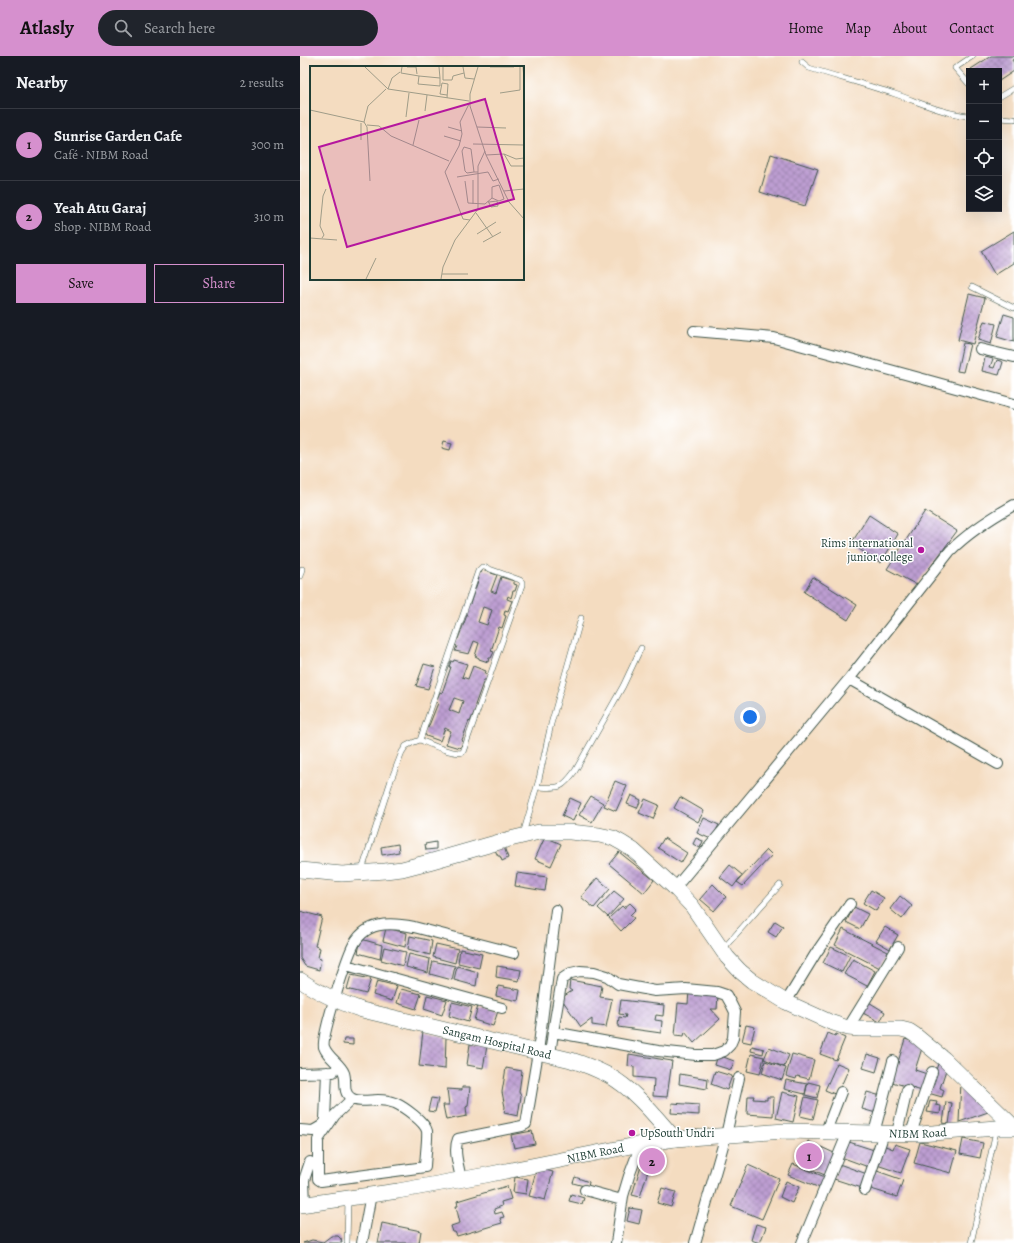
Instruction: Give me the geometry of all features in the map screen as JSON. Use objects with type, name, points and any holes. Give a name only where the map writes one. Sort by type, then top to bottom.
[{"type":"main road","points":[[300,870],[342,874],[396,870],[430,862],[522,835],[539,832],[550,831],[598,835],[613,838],[633,850],[675,888],[692,906],[734,966],[752,981],[786,1002],[812,1015],[848,1028],[900,1028],[909,1031],[944,1059],[1014,1128]]},
{"type":"main road","name":"Sangam Hospital Road","points":[[300,980],[334,1000],[362,1010],[544,1053],[589,1066],[615,1080],[633,1093],[675,1139]]},
{"type":"main road","name":"NIBM Road","points":[[302,1205],[461,1179],[641,1144],[675,1139],[785,1131],[891,1133],[948,1132],[1014,1128]]},
{"type":"street","points":[[694,331],[774,338],[1014,404]]},
{"type":"street","points":[[980,349],[1014,358]]},
{"type":"street","points":[[675,888],[849,679],[950,551],[962,539],[992,517],[1014,505]]},
{"type":"street","points":[[849,679],[998,764]]},
{"type":"street","points":[[786,1002],[816,953],[850,904]]},
{"type":"street","points":[[544,1053],[556,910]]},
{"type":"street","points":[[352,1099],[335,1115],[318,1140],[318,1179],[321,1181],[425,1167],[427,1131],[422,1122],[395,1103],[385,1100],[360,1101],[352,1099],[347,1094],[346,1077],[343,1071],[326,1052],[323,1045],[334,1000],[346,965],[355,942],[362,933],[385,924],[400,924],[514,953]]},
{"type":"street","points":[[848,1028],[898,947]]},
{"type":"street","points":[[346,965],[502,1008]]},
{"type":"street","points":[[461,1179],[456,1154],[456,1143],[458,1139],[526,1124],[544,1053],[553,1032],[562,979],[570,973],[580,971],[594,972],[607,976],[618,984],[655,991],[686,989],[717,992],[726,995],[735,1012],[733,1038],[730,1046],[724,1051],[713,1055],[696,1055],[658,1051],[553,1032]]},
{"type":"street","points":[[891,1133],[893,1061]]},
{"type":"street","points":[[300,1073],[343,1071]]},
{"type":"street","points":[[300,1130],[313,1131],[323,1125],[327,1072]]},
{"type":"street","points":[[891,1133],[932,1072]]},
{"type":"street","points":[[695,1243],[726,1135],[738,1078]]},
{"type":"street","points":[[865,1190],[891,1133],[907,1090]]},
{"type":"street","points":[[826,1131],[842,1092]]},
{"type":"street","points":[[802,1243],[848,1132]]},
{"type":"street","points":[[616,1243],[622,1200],[641,1144]]},
{"type":"street","points":[[302,1205],[304,1180],[310,1162]]},
{"type":"street","points":[[585,1190],[622,1200]]},
{"type":"street","points":[[362,1243],[371,1194]]},
{"type":"lane","points":[[966,81],[955,68],[972,56]]},
{"type":"lane","points":[[802,62],[809,68],[940,109],[966,116]]},
{"type":"lane","points":[[1002,94],[1014,88]]},
{"type":"lane","points":[[1002,118],[1014,120]]},
{"type":"lane","points":[[972,287],[1014,308]]},
{"type":"lane","points":[[361,873],[391,780],[400,756],[406,746],[420,740],[454,753],[461,754],[463,752],[522,586],[522,582],[520,580],[484,567],[478,571],[420,740]]},
{"type":"lane","points":[[300,576],[302,569]]},
{"type":"lane","points":[[522,835],[537,787],[551,724],[581,618]]},
{"type":"lane","points":[[537,787],[557,788],[566,783],[575,771],[623,686],[641,648]]},
{"type":"lane","points":[[722,950],[780,885]]},
{"type":"lane","points":[[971,1243],[996,1128]]},
{"type":"lane","points":[[347,1243],[348,1198]]},
{"type":"building","points":[[991,56],[1014,56],[1014,59],[1012,60],[1014,63],[1014,71],[1002,79],[1002,68],[973,68]]},
{"type":"building","points":[[771,154],[818,169],[805,206],[760,192]]},
{"type":"building","points":[[1014,231],[1014,263],[995,275],[981,251]]},
{"type":"building","points":[[969,294],[985,298],[973,344],[958,340]]},
{"type":"building","points":[[1004,314],[1014,317],[1014,342],[997,337]]},
{"type":"building","points":[[984,321],[996,324],[991,344],[978,340]]},
{"type":"building","points":[[963,343],[970,344],[963,372],[957,371]]},
{"type":"building","points":[[985,357],[993,359],[990,367],[994,368],[997,360],[1003,362],[999,375],[982,371]]},
{"type":"building","points":[[444,441],[452,443],[450,450],[442,448]]},
{"type":"building","name":"Rims international junior college","points":[[925,511],[957,531],[917,585],[887,569]]},
{"type":"building","points":[[869,515],[898,534],[881,563],[851,544]]},
{"type":"building","points":[[483,569],[497,575],[491,591],[496,593],[501,577],[514,581],[514,584],[517,585],[511,598],[508,596],[507,599],[512,601],[508,611],[505,610],[504,615],[506,616],[502,628],[499,627],[491,651],[494,652],[491,658],[489,658],[488,662],[475,656],[479,643],[474,641],[469,654],[455,651],[457,646],[454,645],[456,639],[458,639],[467,615],[465,614],[479,578],[477,578],[479,572],[481,573]],"holes":[[[483,607],[492,610],[487,625],[478,622]]]},
{"type":"building","points":[[813,577],[857,605],[848,620],[804,592]]},
{"type":"building","points":[[454,660],[467,664],[462,677],[468,679],[473,666],[486,671],[485,674],[488,675],[486,680],[484,680],[475,705],[477,705],[470,722],[469,721],[461,747],[459,748],[446,744],[451,731],[445,728],[440,741],[424,734],[438,703],[436,702],[440,692],[442,693],[451,667],[449,667],[451,661],[453,662]],"holes":[[[454,698],[463,701],[459,714],[449,710]]]},
{"type":"building","points":[[424,664],[435,667],[428,689],[416,686]]},
{"type":"building","points":[[615,781],[627,786],[616,811],[604,806]]},
{"type":"building","points":[[631,795],[641,800],[637,808],[627,804]]},
{"type":"building","points":[[591,796],[603,803],[592,822],[579,815]]},
{"type":"building","points":[[680,797],[704,811],[698,822],[674,808]]},
{"type":"building","points":[[570,798],[581,803],[573,821],[562,816]]},
{"type":"building","points":[[645,799],[659,805],[653,819],[639,813]]},
{"type":"building","points":[[704,818],[719,825],[711,839],[697,833]]},
{"type":"building","points":[[545,837],[561,844],[551,866],[535,859]]},
{"type":"building","points":[[664,838],[687,853],[681,863],[658,848]]},
{"type":"building","points":[[696,838],[703,841],[700,848],[693,844]]},
{"type":"building","points":[[436,842],[436,849],[426,850],[425,844]]},
{"type":"building","points":[[398,844],[399,852],[382,855],[381,847]]},
{"type":"building","points":[[504,847],[508,858],[502,861],[495,850]]},
{"type":"building","points":[[767,850],[772,855],[743,886],[737,882]]},
{"type":"building","points":[[619,852],[654,880],[644,893],[609,864]]},
{"type":"building","points":[[730,865],[742,875],[733,887],[720,877]]},
{"type":"building","points":[[517,873],[547,877],[545,891],[515,886]]},
{"type":"building","points":[[597,878],[610,889],[594,908],[581,897]]},
{"type":"building","points":[[713,884],[726,897],[714,911],[700,899]]},
{"type":"building","points":[[871,890],[884,898],[876,911],[863,903]]},
{"type":"building","points":[[614,891],[624,899],[608,917],[598,908]]},
{"type":"building","points":[[900,896],[912,906],[902,919],[890,909]]},
{"type":"building","points":[[630,903],[636,909],[630,915],[634,918],[621,931],[609,918],[622,906],[624,908]]},
{"type":"building","points":[[854,907],[868,914],[860,929],[846,922]]},
{"type":"building","points":[[300,911],[322,917],[315,946],[320,948],[318,958],[321,959],[319,970],[305,966],[300,958]]},
{"type":"building","points":[[775,921],[783,926],[776,937],[768,932]]},
{"type":"building","points":[[885,927],[898,935],[890,949],[876,941]]},
{"type":"building","points":[[386,928],[407,933],[405,947],[383,941]]},
{"type":"building","points":[[843,929],[888,952],[880,968],[835,945]]},
{"type":"building","points":[[410,936],[432,941],[430,955],[408,949]]},
{"type":"building","points":[[361,939],[382,945],[380,959],[358,953]]},
{"type":"building","points":[[436,944],[458,949],[455,963],[433,957]]},
{"type":"building","points":[[384,947],[406,952],[403,966],[381,960]]},
{"type":"building","points":[[831,947],[850,956],[842,972],[823,963]]},
{"type":"building","points":[[460,949],[482,954],[479,968],[458,963]]},
{"type":"building","points":[[409,954],[430,959],[428,973],[406,967]]},
{"type":"building","points":[[853,959],[875,971],[867,986],[844,974]]},
{"type":"building","points":[[433,961],[455,966],[452,980],[430,974]]},
{"type":"building","points":[[457,966],[478,972],[476,986],[454,980]]},
{"type":"building","points":[[497,966],[521,970],[519,981],[496,977]]},
{"type":"building","points":[[351,975],[371,979],[366,994],[347,989]]},
{"type":"building","points":[[570,980],[602,986],[600,997],[612,999],[606,1027],[592,1025],[592,1019],[581,1027],[561,998],[572,991],[569,989]]},
{"type":"building","points":[[377,981],[397,986],[392,1001],[373,995]]},
{"type":"building","points":[[498,986],[520,990],[518,1001],[496,996]]},
{"type":"building","points":[[401,989],[421,994],[416,1009],[397,1003]]},
{"type":"building","points":[[689,991],[718,995],[717,1009],[711,1009],[720,1019],[694,1043],[685,1032],[684,1036],[675,1035],[678,1003],[688,1004]]},
{"type":"building","points":[[427,995],[447,1000],[442,1015],[424,1009]]},
{"type":"building","points":[[621,1000],[664,1005],[663,1016],[656,1015],[655,1020],[662,1021],[661,1033],[618,1027],[619,1017],[625,1018],[626,1015],[619,1014]]},
{"type":"building","points":[[867,1001],[885,1012],[880,1022],[861,1012]]},
{"type":"building","points":[[452,1002],[472,1007],[468,1022],[449,1016]]},
{"type":"building","points":[[478,1006],[498,1011],[493,1026],[474,1020]]},
{"type":"building","points":[[746,1025],[755,1027],[751,1043],[742,1041]]},
{"type":"building","points":[[423,1031],[446,1037],[445,1069],[419,1066]]},
{"type":"building","points":[[828,1033],[835,1036],[836,1034],[845,1038],[836,1060],[820,1054]]},
{"type":"building","points":[[344,1039],[353,1039],[353,1045],[343,1044]]},
{"type":"building","points":[[905,1039],[923,1045],[915,1070],[927,1074],[922,1091],[892,1082]]},
{"type":"building","points":[[470,1044],[487,1046],[483,1068],[467,1065]]},
{"type":"building","points":[[752,1046],[764,1049],[763,1054],[751,1051]]},
{"type":"building","points":[[769,1047],[789,1055],[784,1067],[764,1059]]},
{"type":"building","points":[[629,1054],[672,1061],[667,1097],[653,1096],[654,1079],[634,1077],[634,1067],[628,1066]]},
{"type":"building","points":[[751,1054],[764,1057],[760,1074],[747,1071]]},
{"type":"building","points":[[792,1054],[814,1060],[809,1079],[797,1076],[796,1079],[786,1076]]},
{"type":"building","points":[[867,1054],[880,1058],[876,1072],[863,1068]]},
{"type":"building","points":[[718,1055],[734,1061],[731,1070],[715,1065]]},
{"type":"building","points":[[765,1061],[786,1068],[782,1080],[762,1073]]},
{"type":"building","points":[[837,1063],[849,1068],[837,1095],[825,1090]]},
{"type":"building","points":[[938,1064],[947,1067],[940,1088],[944,1090],[942,1097],[928,1093]]},
{"type":"building","points":[[506,1068],[522,1071],[519,1092],[521,1096],[518,1116],[504,1113],[505,1107],[502,1092]]},
{"type":"building","points":[[715,1071],[732,1076],[727,1090],[711,1084]]},
{"type":"building","points":[[680,1074],[708,1079],[707,1089],[679,1084]]},
{"type":"building","points":[[786,1080],[807,1084],[805,1094],[784,1089]]},
{"type":"building","points":[[808,1082],[820,1085],[817,1098],[805,1095]]},
{"type":"building","points":[[961,1082],[994,1110],[959,1122]]},
{"type":"building","points":[[462,1087],[470,1087],[468,1106],[466,1107],[467,1116],[446,1120],[443,1105],[449,1105],[447,1089],[462,1090]]},
{"type":"building","points":[[782,1092],[799,1096],[793,1122],[776,1118]]},
{"type":"building","points":[[867,1092],[881,1096],[876,1113],[862,1109]]},
{"type":"building","points":[[748,1096],[754,1096],[753,1099],[767,1100],[767,1097],[774,1097],[773,1116],[747,1114]]},
{"type":"building","points":[[805,1097],[818,1100],[813,1119],[800,1116]]},
{"type":"building","points":[[431,1098],[438,1099],[435,1112],[428,1111]]},
{"type":"building","points":[[930,1101],[937,1102],[936,1105],[941,1106],[940,1114],[927,1112]]},
{"type":"building","points":[[946,1102],[952,1103],[949,1124],[943,1123]]},
{"type":"building","points":[[672,1103],[699,1105],[699,1115],[671,1113]]},
{"type":"building","points":[[532,1131],[535,1144],[514,1148],[511,1135]]},
{"type":"building","points":[[963,1139],[983,1143],[980,1158],[960,1154]]},
{"type":"building","points":[[808,1141],[834,1153],[825,1175],[798,1164]]},
{"type":"building","points":[[846,1141],[877,1151],[871,1168],[841,1157]]},
{"type":"building","points":[[920,1142],[957,1151],[951,1173],[914,1163]]},
{"type":"building","points":[[895,1144],[910,1149],[901,1173],[877,1165],[883,1145],[893,1149]]},
{"type":"building","points":[[642,1162],[650,1164],[640,1197],[632,1195]]},
{"type":"building","points":[[793,1164],[825,1177],[820,1188],[788,1175]]},
{"type":"building","points":[[839,1164],[867,1174],[862,1188],[834,1179]]},
{"type":"building","points":[[748,1165],[779,1179],[762,1219],[731,1206]]},
{"type":"building","points":[[537,1168],[553,1172],[545,1200],[529,1196]]},
{"type":"building","points":[[874,1170],[903,1180],[897,1197],[868,1188]]},
{"type":"building","points":[[515,1177],[528,1179],[526,1194],[513,1192]]},
{"type":"building","points":[[575,1177],[589,1182],[588,1187],[573,1183]]},
{"type":"building","points":[[786,1181],[799,1187],[792,1203],[780,1197]]},
{"type":"building","points":[[507,1186],[511,1199],[501,1202],[502,1206],[494,1209],[495,1214],[502,1212],[504,1217],[500,1218],[502,1223],[457,1236],[455,1232],[453,1232],[451,1226],[460,1223],[456,1206],[458,1206],[457,1201]]},
{"type":"building","points":[[662,1188],[676,1192],[671,1207],[657,1203]]},
{"type":"building","points":[[571,1194],[584,1198],[582,1204],[569,1201]]},
{"type":"building","points":[[630,1208],[642,1210],[639,1224],[627,1221]]},
{"type":"building","points":[[382,1223],[421,1231],[419,1243],[378,1243]]},
{"type":"building","points":[[756,1224],[766,1227],[760,1243],[751,1240]]},
{"type":"building","points":[[331,1236],[338,1236],[342,1243],[303,1243],[312,1240],[323,1242]]},
{"type":"place","name":"Rims international junior college","points":[[921,550]]},
{"type":"place","name":"UpSouth Undri","points":[[632,1133]]},
{"type":"place","name":"Sunrise Garden Cafe","points":[[809,1156]]},
{"type":"place","name":"Yeah Atu Garaj","points":[[652,1161]]}]
